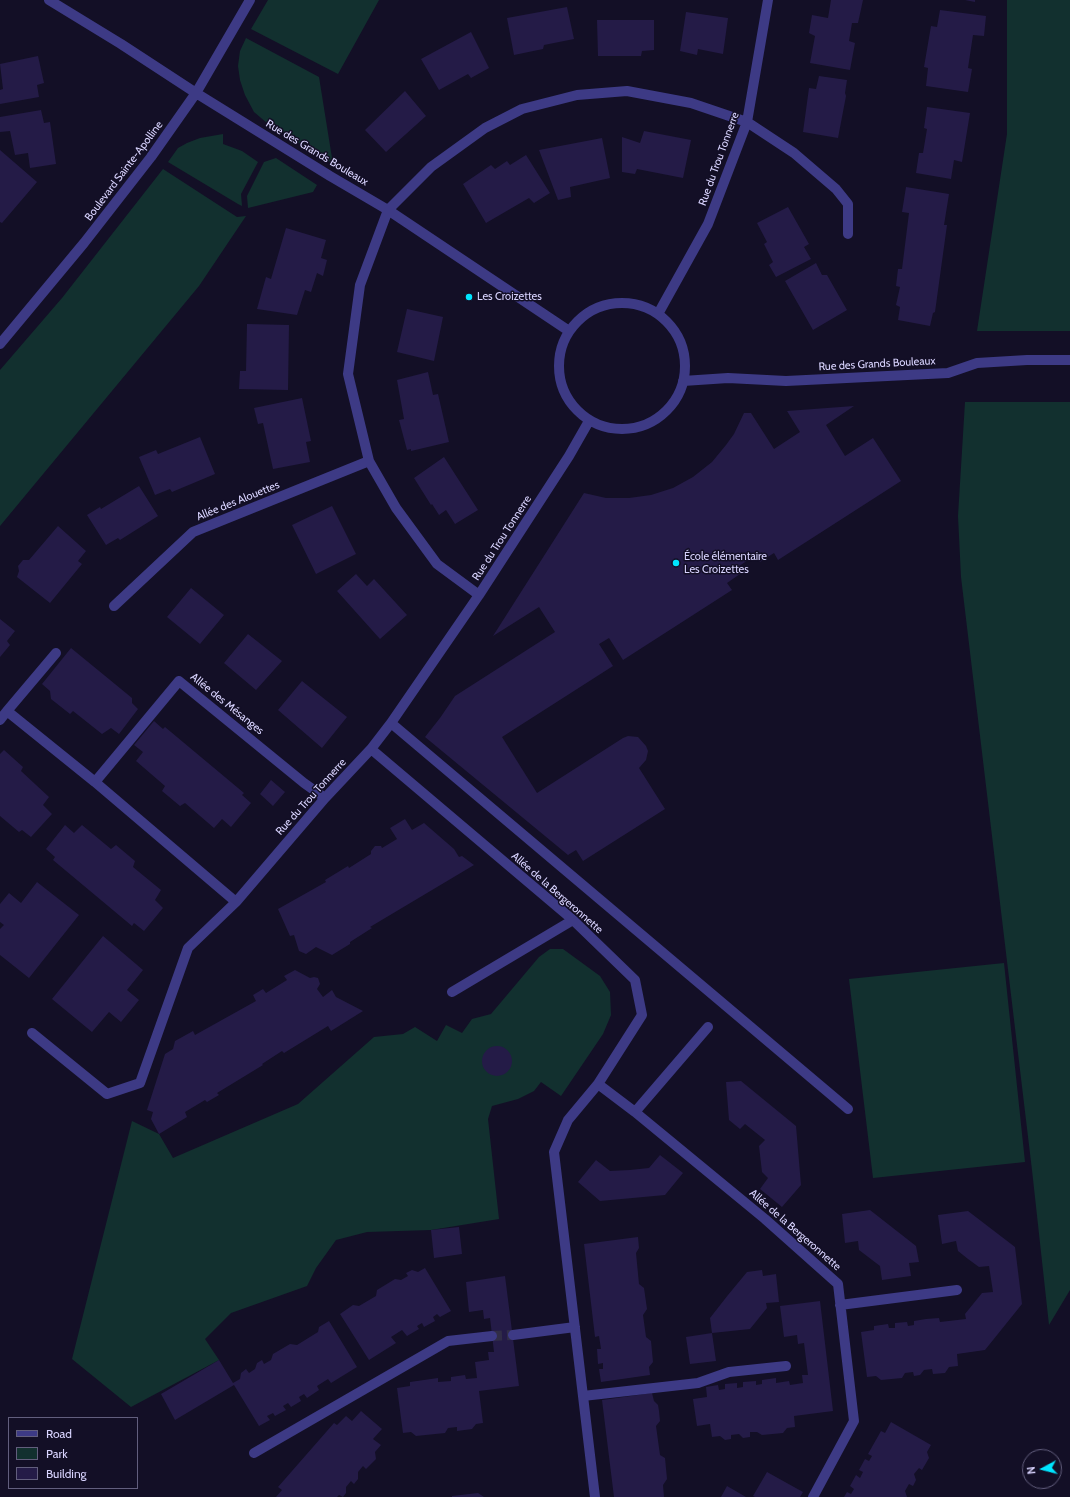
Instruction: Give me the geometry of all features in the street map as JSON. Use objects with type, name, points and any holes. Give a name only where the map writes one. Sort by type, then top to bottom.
[{"type":"street","name":"Rue des Grands Bouleaux","points":[[49,0],[121,44],[196,93],[388,210],[569,331]]},
{"type":"street","name":"Boulevard Sainte-Apolline","points":[[0,344],[84,243],[151,156],[196,93],[250,0]]},
{"type":"street","name":"Rue du Trou Tonnerre","points":[[658,314],[708,224],[747,122],[768,0]]},
{"type":"street","points":[[479,595],[437,564],[396,508],[369,461],[348,374],[360,285],[388,210],[431,167],[485,128],[522,109],[577,95],[627,91],[691,103],[747,122],[794,153],[836,189],[848,204],[848,234]]},
{"type":"street","points":[[618,303],[639,305],[658,314],[671,327],[681,344],[685,362],[684,381],[676,399],[663,414],[646,425],[626,429],[607,428],[589,421],[574,407],[570,401],[564,390],[559,372],[560,352],[569,331],[581,318],[598,307],[618,303]]},
{"type":"street","name":"Rue des Grands Bouleaux","points":[[684,381],[728,378],[786,381],[948,373],[977,363],[1027,360],[1070,360]]},
{"type":"street","name":"Rue du Trou Tonnerre","points":[[32,1033],[108,1094],[140,1083],[188,948],[236,902],[325,798],[371,750],[479,595],[589,421]]},
{"type":"street","name":"Allée des Alouettes","points":[[114,606],[193,532],[369,461]]},
{"type":"street","points":[[0,720],[56,653]]},
{"type":"street","name":"Allée des Mésanges","points":[[95,782],[179,681],[298,778],[325,798]]},
{"type":"street","points":[[7,711],[95,782],[236,902]]},
{"type":"street","points":[[391,723],[848,1109]]},
{"type":"street","name":"Allée de la Bergeronnette","points":[[371,750],[573,920],[635,980],[642,1015],[598,1084],[568,1120],[554,1152],[595,1497]]},
{"type":"street","points":[[452,992],[573,920]]},
{"type":"street","points":[[635,1112],[708,1027]]},
{"type":"street","name":"Allée de la Bergeronnette","points":[[598,1084],[635,1112],[765,1218],[838,1284],[854,1421],[813,1497]]},
{"type":"street","points":[[840,1305],[957,1290]]},
{"type":"street","points":[[513,1335],[575,1327]]},
{"type":"street","points":[[254,1452],[448,1341],[492,1336]]},
{"type":"street","points":[[583,1396],[698,1383],[729,1372],[786,1366]]},
{"type":"green space","points":[[268,0],[379,0],[338,74],[251,29]]},
{"type":"green space","points":[[1007,0],[1070,0],[1070,331],[977,331],[1007,134]]},
{"type":"green space","points":[[246,38],[319,77],[332,158],[329,162],[267,123],[254,112],[245,95],[240,80],[238,66],[240,51]]},
{"type":"green space","points":[[223,134],[223,144],[242,151],[258,162],[241,194],[242,206],[168,162],[178,148],[187,143],[200,138]]},
{"type":"green space","points":[[276,158],[317,185],[313,192],[248,208],[247,196],[264,162]]},
{"type":"green space","points":[[163,169],[237,217],[246,216],[199,286],[0,526],[0,370],[62,298]]},
{"type":"green space","points":[[965,402],[1070,402],[1070,1290],[1049,1325],[1032,1170],[961,577],[958,516]]},
{"type":"green space","points":[[550,949],[563,949],[600,976],[610,992],[611,1015],[603,1034],[561,1096],[541,1082],[534,1091],[518,1099],[492,1106],[488,1119],[499,1219],[431,1230],[367,1232],[336,1240],[316,1268],[307,1286],[231,1313],[205,1339],[219,1360],[131,1407],[72,1359],[132,1121],[159,1134],[173,1158],[298,1104],[374,1037],[403,1034],[415,1027],[437,1041],[446,1025],[462,1033],[472,1019],[491,1014],[539,957]]},
{"type":"green space","points":[[1004,963],[1025,1162],[873,1178],[849,979]]},
{"type":"building","points":[[831,0],[863,0],[858,23],[852,23],[849,41],[855,43],[850,70],[810,63],[815,36],[809,33],[812,15],[828,18]]},
{"type":"building","points":[[567,7],[574,39],[544,45],[543,49],[514,55],[507,18]]},
{"type":"building","points":[[940,10],[986,16],[984,36],[973,35],[968,68],[972,69],[968,92],[926,86],[928,68],[924,67],[931,26],[937,27]]},
{"type":"building","points":[[686,12],[728,18],[723,54],[698,49],[697,55],[680,51]]},
{"type":"building","points":[[597,20],[654,20],[654,50],[642,51],[641,56],[598,56]]},
{"type":"building","points":[[471,32],[489,68],[471,78],[468,74],[439,90],[421,59]]},
{"type":"building","points":[[38,56],[44,83],[37,85],[39,97],[0,104],[0,90],[3,89],[0,64]]},
{"type":"building","points":[[819,76],[847,80],[846,96],[838,138],[803,132],[809,88],[816,89]]},
{"type":"building","points":[[405,91],[426,116],[386,152],[365,130]]},
{"type":"building","points":[[927,107],[970,113],[962,162],[954,160],[951,179],[916,173],[919,153],[923,153],[927,129],[924,128]]},
{"type":"building","points":[[41,110],[44,123],[50,122],[56,164],[30,168],[28,153],[15,155],[10,131],[0,132],[0,117]]},
{"type":"building","points":[[644,131],[691,140],[683,178],[637,169],[635,174],[622,172],[622,137],[640,143]]},
{"type":"building","points":[[602,138],[610,178],[570,187],[571,197],[558,200],[539,150]]},
{"type":"building","points":[[0,150],[37,182],[2,223],[0,222]]},
{"type":"building","points":[[526,155],[550,193],[534,203],[529,198],[486,223],[463,184],[491,165],[495,169],[507,161],[510,165]]},
{"type":"building","points":[[906,187],[949,194],[944,225],[947,225],[935,312],[933,313],[930,326],[898,320],[900,307],[896,305],[900,287],[896,286],[898,269],[902,269],[909,213],[902,212]]},
{"type":"building","points":[[788,207],[809,244],[804,247],[811,259],[776,277],[769,265],[773,262],[764,244],[767,242],[757,223]]},
{"type":"building","points":[[286,228],[326,240],[321,258],[327,260],[323,276],[317,273],[311,292],[305,290],[297,315],[257,309],[266,277],[271,279]]},
{"type":"building","points":[[816,263],[822,275],[827,275],[847,310],[813,330],[785,281]]},
{"type":"building","points":[[407,309],[443,317],[434,361],[397,352]]},
{"type":"building","points":[[247,324],[289,325],[288,390],[239,389],[240,371],[246,371]]},
{"type":"building","points":[[428,372],[433,395],[438,394],[449,442],[411,451],[411,449],[407,450],[399,420],[404,419],[397,380]]},
{"type":"building","points":[[302,398],[311,441],[306,442],[310,462],[273,469],[263,423],[258,424],[254,408]]},
{"type":"building","points":[[854,406],[826,425],[845,456],[873,438],[901,481],[778,560],[774,553],[760,562],[756,555],[736,568],[740,574],[727,583],[732,590],[623,660],[609,638],[599,644],[613,666],[502,737],[537,793],[623,738],[628,736],[638,737],[646,746],[648,751],[646,760],[639,768],[665,809],[583,861],[576,850],[568,855],[425,737],[455,696],[555,632],[539,607],[493,636],[584,493],[606,498],[629,498],[651,495],[673,488],[693,477],[712,462],[734,434],[744,413],[751,413],[774,449],[800,432],[787,411]]},
{"type":"building","points":[[200,437],[215,474],[172,492],[170,489],[155,495],[139,457],[156,450],[158,454]]},
{"type":"building","points":[[444,457],[478,510],[455,524],[446,510],[439,515],[414,478]]},
{"type":"building","points":[[139,486],[158,516],[120,540],[118,538],[106,545],[87,515],[100,507],[101,509]]},
{"type":"building","points":[[332,506],[356,554],[316,574],[292,525]]},
{"type":"building","points":[[58,526],[86,551],[78,561],[82,564],[50,603],[17,577],[19,571],[18,566],[23,560],[29,560]]},
{"type":"building","points":[[356,574],[367,586],[374,579],[407,615],[380,639],[337,591]]},
{"type":"building","points":[[191,588],[224,615],[200,644],[167,617]]},
{"type":"building","points":[[0,619],[15,631],[7,641],[10,645],[0,657]]},
{"type":"building","points":[[248,634],[282,661],[256,690],[224,663]]},
{"type":"building","points":[[71,648],[132,698],[132,703],[138,709],[119,734],[111,728],[102,734],[73,711],[70,714],[51,699],[50,691],[42,684]]},
{"type":"building","points":[[302,681],[347,717],[322,748],[278,710]]},
{"type":"building","points":[[154,721],[163,729],[165,727],[244,793],[242,795],[251,803],[231,827],[222,819],[214,828],[185,803],[180,806],[162,791],[165,786],[136,761],[143,752],[134,745]]},
{"type":"building","points":[[4,750],[23,767],[21,771],[49,797],[43,805],[52,814],[31,837],[22,830],[19,832],[0,816],[0,754]]},
{"type":"building","points":[[271,780],[285,792],[273,806],[260,794]]},
{"type":"building","points":[[405,819],[412,830],[424,823],[454,849],[459,857],[462,856],[474,865],[370,927],[372,928],[332,955],[316,947],[306,954],[299,951],[294,935],[290,936],[278,909],[326,882],[325,880],[348,866],[349,868],[371,854],[371,851],[375,846],[381,846],[382,848],[397,839],[390,828]]},
{"type":"building","points":[[65,825],[74,833],[82,825],[111,849],[116,845],[135,861],[133,867],[161,890],[155,900],[163,908],[144,931],[134,923],[132,926],[53,860],[55,857],[46,849]]},
{"type":"building","points":[[37,882],[79,915],[29,978],[0,955],[0,929],[4,925],[0,922],[0,904],[9,893],[21,903]]},
{"type":"building","points":[[103,936],[143,970],[127,990],[139,1000],[121,1022],[109,1012],[92,1032],[52,999]]},
{"type":"building","points":[[295,970],[310,978],[318,978],[320,984],[317,989],[323,997],[332,990],[336,997],[363,1011],[331,1031],[328,1026],[284,1053],[282,1051],[262,1064],[263,1065],[217,1093],[219,1095],[207,1102],[205,1100],[185,1112],[187,1117],[159,1134],[151,1119],[153,1112],[147,1110],[165,1054],[173,1049],[175,1041],[193,1031],[195,1035],[256,1001],[253,995],[263,989],[266,993],[287,980],[284,976]]},
{"type":"building","points":[[497,1046],[503,1047],[511,1055],[511,1067],[503,1075],[497,1076],[491,1075],[483,1067],[482,1061],[483,1055],[491,1047]]},
{"type":"building","points":[[741,1081],[796,1126],[801,1185],[782,1207],[760,1189],[768,1178],[762,1172],[759,1146],[765,1140],[745,1124],[740,1129],[729,1120],[726,1082]]},
{"type":"building","points":[[660,1155],[683,1173],[665,1195],[600,1201],[578,1182],[596,1160],[610,1171],[630,1170],[649,1168]]},
{"type":"building","points":[[870,1210],[916,1246],[919,1262],[909,1263],[911,1276],[882,1280],[880,1266],[859,1250],[858,1241],[845,1243],[842,1214]]},
{"type":"building","points":[[968,1211],[1015,1247],[1022,1304],[985,1350],[957,1354],[958,1366],[949,1367],[945,1373],[933,1374],[932,1369],[924,1370],[920,1375],[914,1376],[913,1372],[905,1373],[902,1378],[881,1380],[876,1376],[867,1377],[861,1332],[874,1330],[874,1326],[888,1324],[889,1328],[895,1328],[895,1323],[907,1322],[908,1326],[914,1325],[914,1321],[926,1319],[939,1318],[940,1322],[966,1319],[965,1314],[982,1293],[993,1292],[989,1266],[979,1267],[968,1259],[958,1251],[956,1241],[942,1244],[938,1215]]},
{"type":"building","points":[[459,1227],[462,1254],[434,1258],[431,1230]]},
{"type":"building","points":[[638,1237],[639,1248],[636,1253],[639,1284],[644,1288],[647,1309],[643,1315],[646,1337],[651,1341],[653,1362],[649,1367],[650,1375],[601,1382],[599,1369],[603,1369],[603,1363],[598,1364],[597,1349],[601,1349],[599,1336],[595,1337],[584,1244]]},
{"type":"building","points":[[425,1268],[451,1311],[440,1317],[437,1314],[433,1317],[435,1321],[424,1327],[422,1323],[417,1326],[419,1329],[407,1336],[402,1330],[391,1337],[396,1343],[369,1360],[340,1314],[353,1305],[359,1306],[376,1296],[377,1290],[395,1279],[401,1280],[408,1276],[406,1273],[412,1270],[418,1272]]},
{"type":"building","points":[[762,1270],[763,1276],[776,1274],[779,1302],[766,1303],[767,1308],[750,1329],[712,1333],[710,1318],[728,1295],[747,1272]]},
{"type":"building","points":[[505,1276],[519,1386],[479,1391],[483,1423],[476,1424],[472,1429],[457,1431],[457,1427],[448,1428],[445,1433],[416,1436],[411,1432],[403,1433],[397,1388],[410,1386],[410,1382],[438,1378],[438,1382],[451,1381],[451,1377],[465,1375],[466,1379],[477,1378],[475,1362],[489,1360],[488,1352],[494,1352],[490,1318],[484,1319],[483,1310],[469,1312],[466,1282]]},
{"type":"building","points":[[820,1301],[833,1411],[794,1416],[795,1427],[787,1428],[783,1433],[762,1435],[757,1432],[750,1432],[750,1437],[743,1438],[739,1434],[731,1435],[731,1439],[725,1440],[720,1436],[712,1437],[710,1424],[697,1426],[693,1399],[707,1397],[706,1387],[718,1385],[719,1390],[725,1389],[725,1384],[737,1383],[737,1388],[743,1387],[743,1382],[756,1381],[756,1385],[762,1384],[762,1380],[776,1378],[776,1383],[789,1381],[790,1385],[803,1383],[802,1375],[808,1375],[804,1343],[798,1344],[797,1335],[784,1337],[780,1306]]},
{"type":"building","points":[[329,1321],[357,1367],[331,1383],[328,1379],[317,1386],[319,1390],[307,1398],[304,1394],[299,1397],[301,1401],[291,1407],[288,1403],[283,1406],[286,1410],[275,1416],[273,1413],[267,1416],[270,1420],[259,1426],[234,1385],[175,1420],[161,1394],[219,1360],[233,1383],[240,1379],[241,1373],[246,1369],[249,1373],[255,1369],[257,1363],[262,1360],[264,1364],[271,1360],[273,1354],[290,1344],[297,1345],[318,1332],[319,1327]]},
{"type":"building","points":[[712,1333],[716,1361],[690,1364],[686,1337]]},
{"type":"building","points":[[652,1393],[654,1401],[658,1405],[659,1411],[660,1421],[656,1426],[660,1455],[665,1458],[667,1479],[663,1485],[664,1497],[614,1497],[602,1400]]},
{"type":"building","points":[[361,1411],[382,1429],[373,1439],[381,1445],[375,1452],[376,1459],[366,1469],[363,1466],[358,1472],[358,1479],[354,1484],[351,1481],[346,1487],[346,1493],[343,1497],[339,1495],[337,1497],[276,1497],[282,1490],[278,1487],[334,1423],[337,1425],[346,1416],[352,1421]]},
{"type":"building","points":[[891,1422],[931,1445],[927,1452],[929,1458],[922,1470],[919,1468],[914,1474],[916,1480],[913,1486],[909,1484],[905,1491],[907,1497],[844,1497],[847,1492],[851,1494],[854,1489],[850,1486],[856,1475],[860,1478],[863,1472],[859,1470],[865,1459],[869,1461],[872,1456],[868,1454],[881,1431],[885,1433]]},
{"type":"building","points":[[767,1472],[803,1492],[800,1497],[753,1496]]},
{"type":"building","points":[[727,1486],[746,1497],[721,1497]]},
{"type":"building","points":[[478,1493],[484,1497],[452,1497],[452,1496]]},
{"type":"tunnel","points":[[492,1336],[513,1335]]},
{"type":"place","name":"Les Croizettes","points":[[469,297]]},
{"type":"place","name":"École élémentaire Les Croizettes","points":[[676,563]]}]
